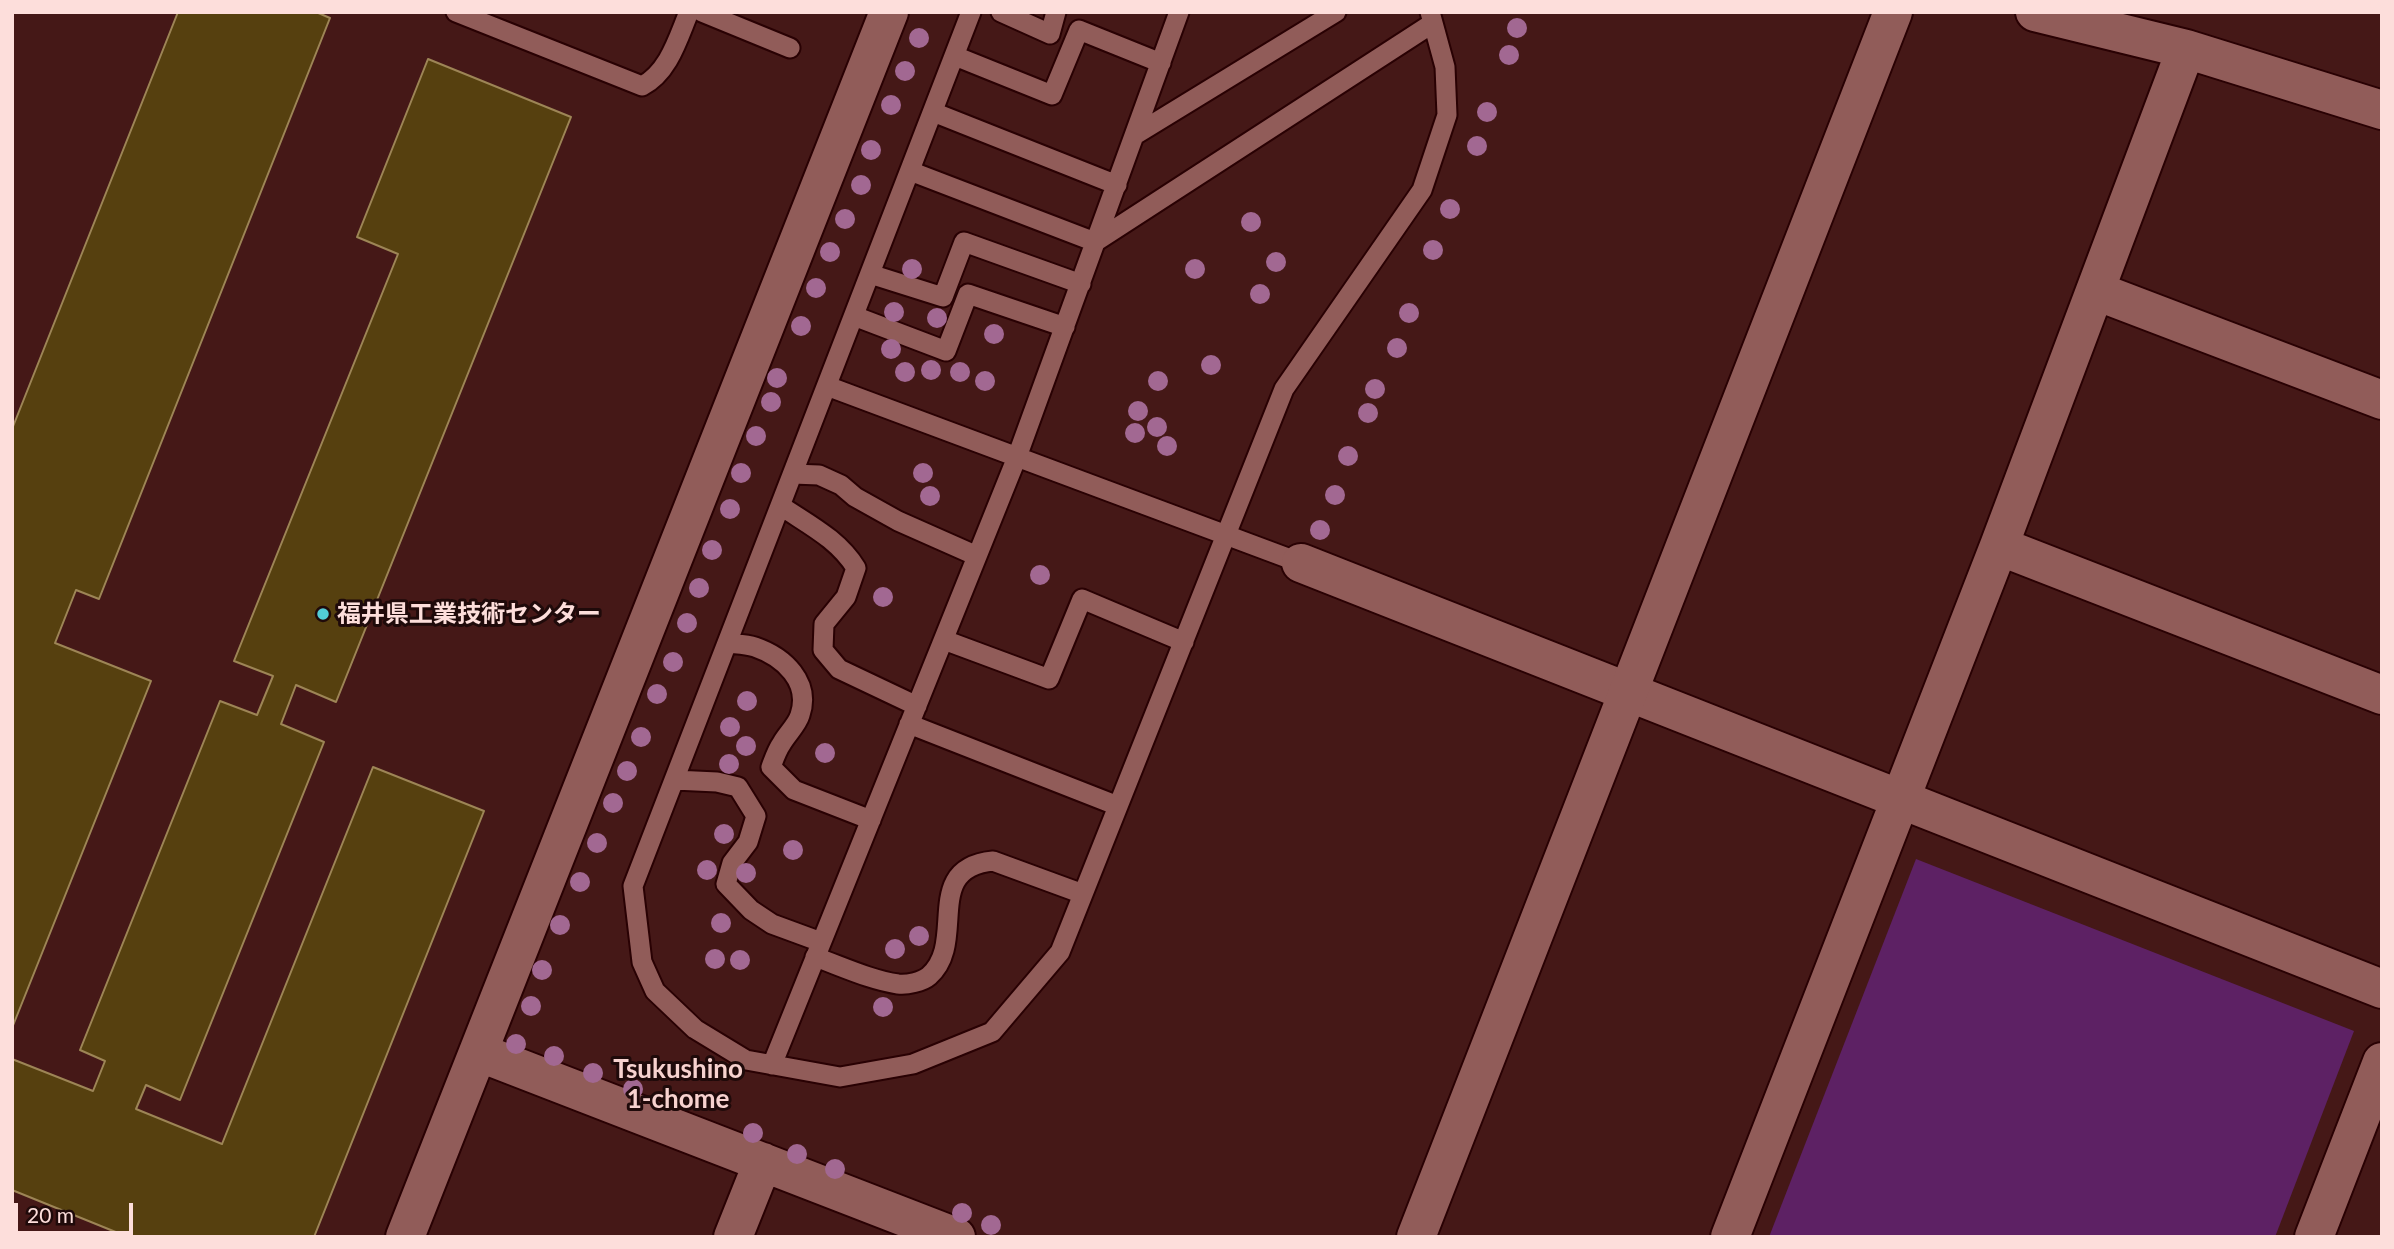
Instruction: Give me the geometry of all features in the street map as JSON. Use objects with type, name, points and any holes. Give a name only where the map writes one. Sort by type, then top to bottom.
[{"type":"street","points":[[405,1237],[889,12]]},
{"type":"street","points":[[1416,1237],[1893,12]]},
{"type":"street","points":[[2035,12],[2186,49],[2382,110]]},
{"type":"street","points":[[1730,1237],[1999,546],[2186,49]]},
{"type":"street","points":[[2096,291],[2382,400]]},
{"type":"street","points":[[1999,546],[2382,695]]},
{"type":"street","points":[[1301,563],[2382,989]]},
{"type":"street","points":[[478,1052],[956,1237]]},
{"type":"street","points":[[2314,1237],[2382,1062]]},
{"type":"street","points":[[733,1237],[762,1162]]},
{"type":"lane","points":[[456,12],[642,86],[651,81],[669,61],[689,12]]},
{"type":"lane","points":[[702,12],[790,48]]},
{"type":"lane","points":[[971,12],[633,886],[642,962],[654,991],[695,1029],[746,1060],[840,1077],[913,1064],[992,1032],[1060,952],[1284,389],[1422,190],[1447,115],[1445,67],[1432,17],[1096,242]]},
{"type":"lane","points":[[1001,12],[1050,34],[1056,12]]},
{"type":"lane","points":[[1135,135],[1336,12]]},
{"type":"lane","points":[[772,1065],[1017,457],[1177,13]]},
{"type":"lane","points":[[955,56],[1052,95],[1079,30],[1161,63]]},
{"type":"lane","points":[[933,112],[1117,185]]},
{"type":"lane","points":[[910,171],[1096,242]]},
{"type":"lane","points":[[870,274],[943,297],[964,242],[1081,284]]},
{"type":"lane","points":[[854,316],[946,351],[968,294],[1065,327]]},
{"type":"lane","points":[[827,386],[1301,563]]},
{"type":"lane","points":[[793,474],[819,475],[841,485],[855,497],[898,521],[977,556]]},
{"type":"lane","points":[[780,506],[826,535],[845,551],[856,568],[846,597],[824,624],[823,650],[839,669],[913,715],[1118,806]]},
{"type":"lane","points":[[944,640],[1049,679],[1082,599],[1184,642]]},
{"type":"lane","points":[[728,643],[752,645],[778,657],[793,672],[803,690],[799,719],[780,745],[771,768],[794,790],[871,820]]},
{"type":"lane","points":[[674,780],[716,782],[738,788],[756,816],[748,842],[732,863],[726,884],[751,910],[818,950],[900,984],[924,980],[936,969],[945,951],[948,900],[958,876],[979,863],[993,861],[1083,894]]},
{"type":"shaded area","points":[[1916,859],[2354,1031],[2275,1237],[1769,1237]]},
{"type":"building","points":[[178,12],[316,12],[330,18],[99,599],[76,590],[55,643],[151,681],[12,1028],[12,429]]},
{"type":"building","points":[[428,59],[571,117],[336,702],[296,685],[281,724],[324,742],[180,1100],[146,1085],[136,1109],[222,1144],[373,767],[484,811],[314,1237],[128,1237],[12,1190],[12,1059],[93,1091],[105,1061],[80,1050],[220,701],[257,715],[273,676],[234,661],[398,254],[357,237]]},
{"type":"place","name":"福井県工業技術センター","points":[[323,614]]},
{"type":"district","name":"Tsukushino 1-chome","points":[[678,1085]]}]
